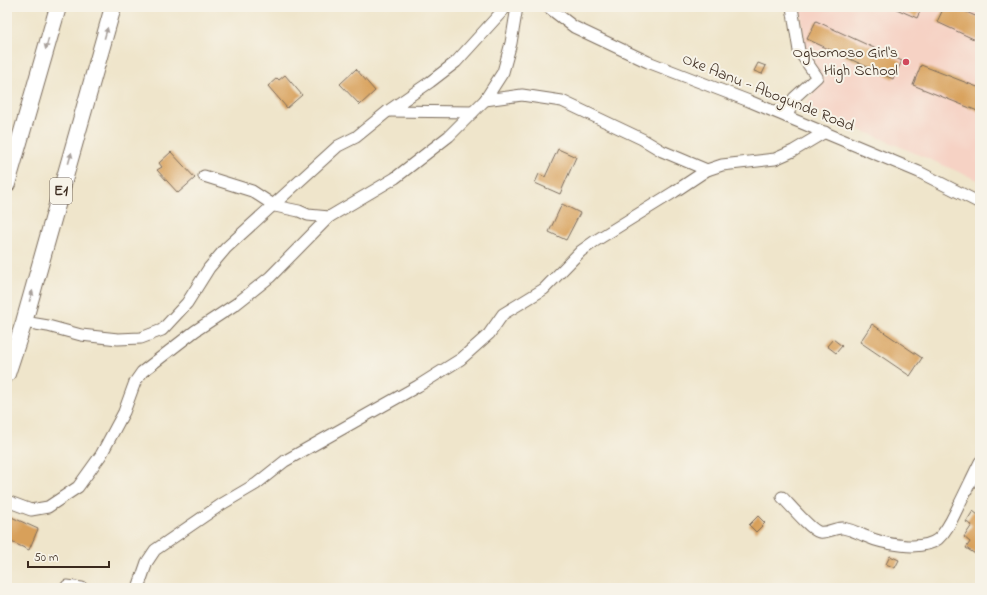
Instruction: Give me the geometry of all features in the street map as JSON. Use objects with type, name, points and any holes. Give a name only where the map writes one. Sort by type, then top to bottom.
[{"type":"highway","points":[[7,184],[58,7]]},
{"type":"highway","name":"E1","points":[[7,374],[24,322],[113,7]]},
{"type":"street","points":[[24,322],[48,326],[81,335],[118,339],[142,338],[162,330],[187,302],[209,268],[226,248],[258,221],[273,205],[338,146],[356,137],[388,111],[456,62],[506,7]]},
{"type":"street","points":[[7,501],[31,510],[48,507],[78,487],[101,455],[124,412],[136,382],[142,372],[195,331],[236,304],[270,277],[329,217],[395,178],[449,136],[485,100],[503,72],[511,43],[517,7]]},
{"type":"street","name":"Oke Aanu - Abogunde Road","points":[[548,7],[574,27],[648,62],[825,132],[920,172],[980,203]]},
{"type":"street","points":[[787,117],[794,98],[817,77],[799,51],[792,7]]},
{"type":"street","points":[[485,100],[522,95],[562,101],[662,150],[707,170]]},
{"type":"street","points":[[388,111],[473,112]]},
{"type":"street","points":[[138,588],[147,562],[155,550],[222,504],[256,484],[285,461],[418,386],[461,359],[489,334],[503,314],[544,289],[581,251],[707,170],[722,165],[775,159],[793,151],[825,132]]},
{"type":"street","points":[[204,176],[252,191],[273,205],[299,211],[308,215],[329,217]]},
{"type":"street","points":[[782,497],[809,525],[818,532],[825,532],[840,528],[857,531],[866,536],[892,544],[918,546],[930,544],[947,528],[980,462]]},
{"type":"street","points":[[66,588],[67,586],[82,588]]},
{"type":"shaded area","name":"Ogbomoso Girl's High School","points":[[800,7],[980,7],[980,181],[805,106],[822,78],[805,48]]},
{"type":"building","points":[[892,7],[922,7],[917,18]]},
{"type":"building","points":[[944,7],[966,7],[964,11],[980,18],[980,42],[937,22]]},
{"type":"building","points":[[816,21],[902,61],[893,79],[807,39]]},
{"type":"building","points":[[758,63],[766,66],[762,74],[754,71]]},
{"type":"building","points":[[921,65],[980,88],[980,112],[913,85]]},
{"type":"building","points":[[356,69],[375,91],[360,105],[340,84]]},
{"type":"building","points":[[285,75],[302,95],[287,108],[268,86],[277,78],[279,80]]},
{"type":"building","points":[[558,149],[576,157],[560,194],[535,183],[539,174],[545,177]]},
{"type":"building","points":[[171,152],[195,178],[178,193],[157,170],[162,167],[159,163]]},
{"type":"building","points":[[562,204],[580,213],[566,240],[549,232]]},
{"type":"building","points":[[872,324],[922,358],[910,376],[860,342]]},
{"type":"building","points":[[833,339],[842,346],[836,353],[827,346]]},
{"type":"building","points":[[973,511],[978,515],[980,512],[980,557],[966,548],[970,542],[964,537],[972,525],[966,522]]},
{"type":"building","points":[[7,515],[38,529],[29,550],[7,540]]},
{"type":"building","points":[[758,516],[765,523],[756,532],[749,525]]},
{"type":"building","points":[[890,556],[899,560],[895,568],[886,564]]},
{"type":"place","name":"Ogbomoso Girl's High School","points":[[906,62]]}]
